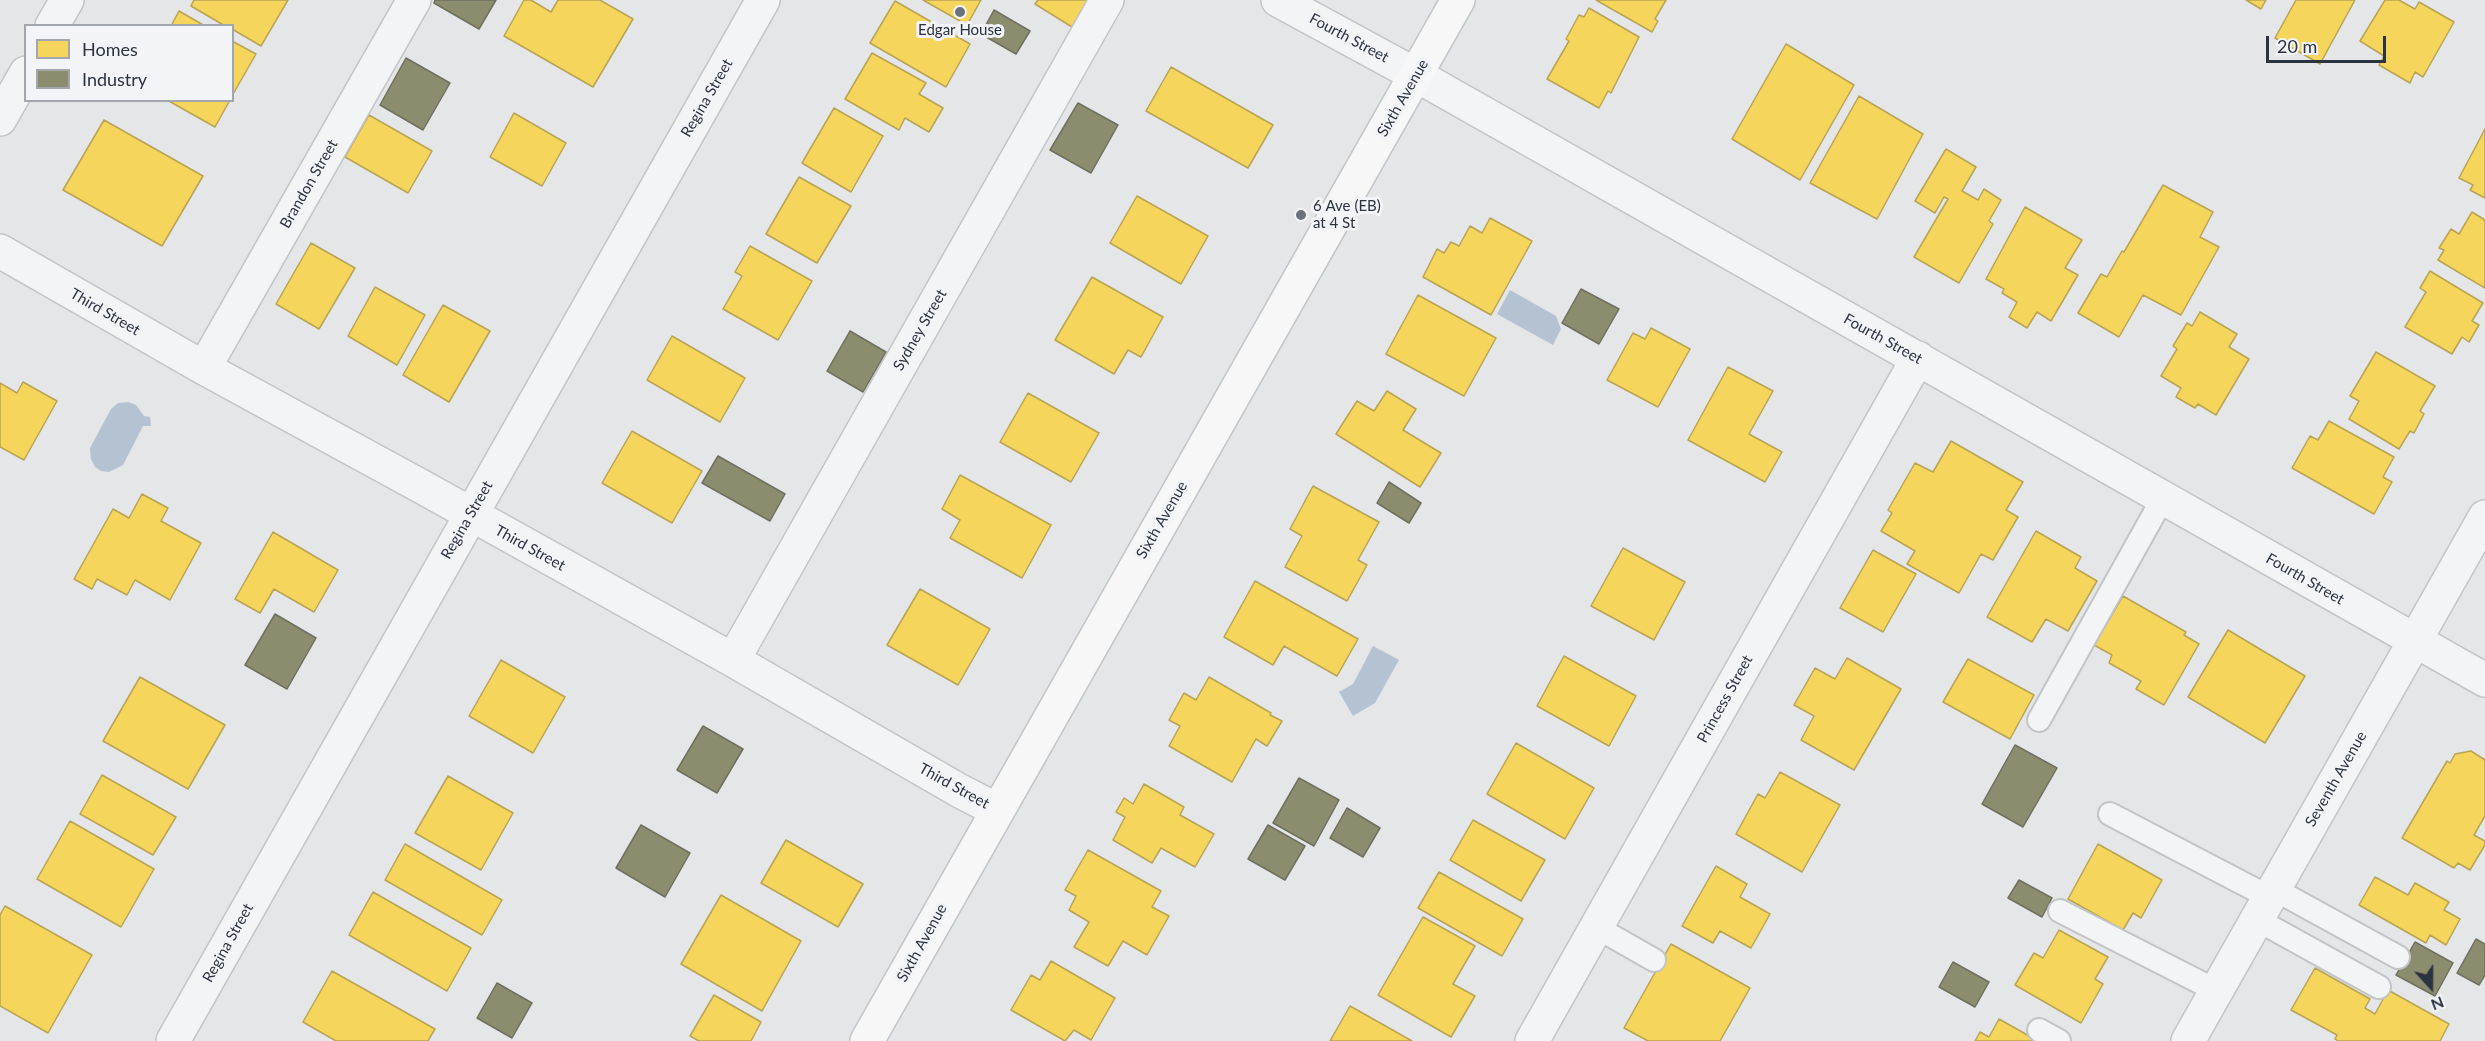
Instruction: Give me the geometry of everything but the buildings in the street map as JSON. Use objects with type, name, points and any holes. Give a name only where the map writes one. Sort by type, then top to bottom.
[{"type":"street","points":[[53,24],[67,0]]},
{"type":"street","name":"Brandon Street","points":[[204,369],[414,0]]},
{"type":"street","name":"Regina Street","points":[[173,1041],[763,0]]},
{"type":"street","name":"Sydney Street","points":[[733,660],[1107,0]]},
{"type":"street","name":"Fourth Street","points":[[1278,0],[1416,75],[2485,680]]},
{"type":"street","name":"Sixth Avenue","points":[[867,1041],[1458,0]]},
{"type":"street","points":[[0,118],[24,76]]},
{"type":"street","name":"Third Street","points":[[0,251],[204,369],[471,514],[997,810]]},
{"type":"street","name":"Princess Street","points":[[1532,1041],[1918,358]]},
{"type":"street","name":"Seventh Avenue","points":[[2187,1041],[2485,517]]},
{"type":"lane","points":[[2038,720],[2163,498]]},
{"type":"lane","points":[[2110,814],[2267,902],[2398,957]]},
{"type":"lane","points":[[2267,902],[2379,987]]},
{"type":"lane","points":[[2060,911],[2217,990]]},
{"type":"lane","points":[[1596,927],[1654,960]]},
{"type":"water","points":[[1510,290],[1556,316],[1561,329],[1553,345],[1497,314]]},
{"type":"water","points":[[128,402],[136,405],[144,416],[150,417],[151,426],[143,426],[123,465],[109,472],[101,471],[95,467],[91,459],[90,448],[111,409],[118,403]]},
{"type":"water","points":[[1373,646],[1399,660],[1375,703],[1353,716],[1339,692],[1353,684]]},
{"type":"place","name":"Edgar House","points":[[960,12]]},
{"type":"place","name":"6 Ave (EB) at 4 St","points":[[1301,215]]}]
